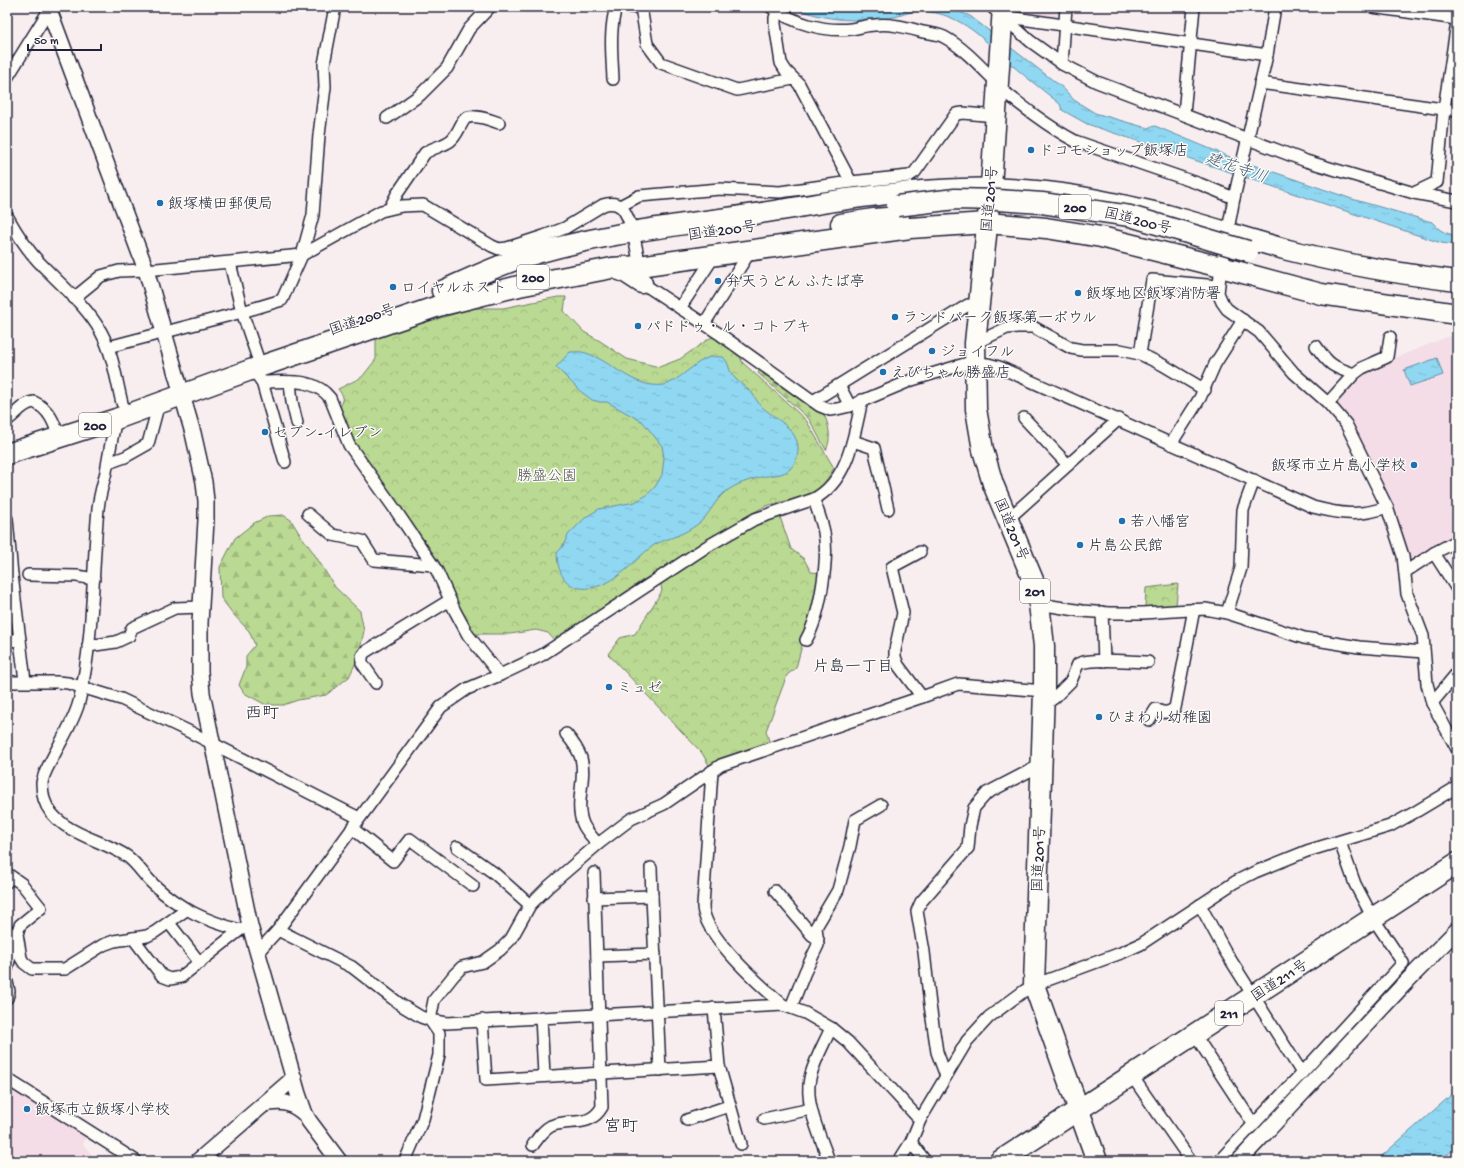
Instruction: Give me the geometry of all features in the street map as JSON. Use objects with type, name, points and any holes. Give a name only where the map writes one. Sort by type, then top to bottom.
[{"type":"highway","name":"国道201号","points":[[1000,14],[991,188],[975,343],[976,409],[983,450],[993,484],[1030,574],[1039,604],[1044,646],[1044,698],[1034,985],[1097,1161]]},
{"type":"highway","points":[[444,297],[519,286],[612,268],[637,256],[783,210],[897,193],[991,188],[1072,195],[1168,216],[1289,250],[1352,265],[1457,281]]},
{"type":"highway","name":"国道200号","points":[[7,443],[57,431],[119,411],[180,388],[258,369],[444,297],[488,289],[536,277],[637,256],[898,211],[955,198],[1049,204],[1130,216],[1317,281],[1457,304]]},
{"type":"highway","points":[[637,256],[715,255],[910,228],[987,223],[1046,228],[1101,237],[1321,294],[1457,314]]},
{"type":"highway","name":"国道200号","points":[[1246,256],[1406,284],[1457,291]]},
{"type":"highway","name":"国道200号","points":[[119,411],[159,403],[180,388]]},
{"type":"highway","name":"国道200号","points":[[7,454],[57,431]]},
{"type":"highway","name":"国道211号","points":[[1000,1161],[1457,863]]},
{"type":"street","points":[[108,347],[282,300],[302,254],[313,215],[319,135],[325,87],[324,64],[335,7]]},
{"type":"street","points":[[387,118],[420,94],[447,68],[469,29],[490,7]]},
{"type":"street","points":[[613,80],[612,30],[616,7]]},
{"type":"street","points":[[638,7],[647,44],[661,62],[737,90],[793,79]]},
{"type":"street","points":[[1062,64],[1066,7]]},
{"type":"street","points":[[1184,114],[1194,7]]},
{"type":"street","points":[[1275,7],[1267,55],[1235,195],[1221,267],[1218,293],[1227,309],[1259,332],[1294,373],[1328,404],[1346,424],[1387,507],[1403,556],[1407,594],[1423,636],[1427,684],[1432,702],[1457,748]]},
{"type":"street","points":[[1372,7],[1400,9],[1457,19]]},
{"type":"street","points":[[7,78],[49,8]]},
{"type":"street","points":[[49,8],[146,270],[193,433],[204,482],[206,501],[201,607],[200,672],[202,693],[245,928],[257,953],[305,1114],[314,1129],[339,1161]]},
{"type":"street","points":[[774,9],[781,63],[786,72],[799,84],[851,182]]},
{"type":"street","points":[[774,9],[802,23],[815,27],[851,29],[876,24],[906,27],[943,37],[958,47],[1035,117],[1058,132],[1075,141],[1235,195]]},
{"type":"street","points":[[1000,14],[1267,55]]},
{"type":"street","points":[[1000,14],[1030,41],[1062,64],[1097,82],[1184,114],[1247,140],[1306,161],[1414,193],[1457,201]]},
{"type":"street","points":[[1414,193],[1436,182],[1444,109],[1457,22]]},
{"type":"street","points":[[1260,83],[1457,111]]},
{"type":"street","points":[[620,206],[639,196],[720,189],[780,192],[909,176],[915,172],[956,114],[963,113],[995,116]]},
{"type":"street","points":[[390,208],[397,194],[425,153],[432,148],[450,141],[458,132],[464,120],[468,117],[484,118],[499,123]]},
{"type":"street","points":[[74,298],[101,276],[119,271],[230,263],[302,254],[390,208],[423,205],[499,249],[507,248],[565,228],[603,205],[612,204],[620,206],[626,213],[637,256],[680,308],[820,406],[830,410],[850,406],[919,377],[968,363],[988,364],[999,366],[1313,507],[1335,512],[1356,514],[1373,512],[1387,507]]},
{"type":"street","points":[[7,216],[16,232],[30,251],[88,312],[101,331],[108,347],[119,411],[98,507],[94,579],[88,646],[82,687],[77,708],[46,770],[42,783],[44,799],[50,812],[62,824],[130,858],[151,882],[168,898],[186,910],[226,926],[245,928]]},
{"type":"street","points":[[704,324],[751,250]]},
{"type":"street","points":[[680,308],[715,255]]},
{"type":"street","points":[[230,263],[242,312],[285,462]]},
{"type":"street","points":[[1140,354],[1152,280],[1218,286]]},
{"type":"street","points":[[813,401],[968,305]]},
{"type":"street","points":[[1171,444],[1205,390],[1215,364],[1243,320]]},
{"type":"street","points":[[975,343],[1007,328],[1017,326],[1033,327],[1071,348],[1082,350],[1120,350],[1140,354],[1163,365],[1205,390]]},
{"type":"street","points":[[1328,404],[1354,374],[1362,368],[1387,357],[1390,337]]},
{"type":"street","points":[[1316,346],[1328,363],[1338,369],[1354,374]]},
{"type":"street","points":[[258,369],[290,382],[303,382],[318,386],[325,391],[330,398],[349,445],[437,571],[468,635],[500,675]]},
{"type":"street","points":[[290,382],[292,402],[298,423]]},
{"type":"street","points":[[838,385],[850,406]]},
{"type":"street","points":[[257,953],[278,930],[442,707],[467,688],[500,675],[542,655],[700,552],[755,519],[814,499],[823,494],[832,486],[843,469],[853,441],[862,400]]},
{"type":"street","points":[[7,420],[17,414],[25,404],[34,402],[52,417],[57,431]]},
{"type":"street","points":[[108,464],[125,457],[148,444],[159,403]]},
{"type":"street","points":[[1024,418],[1068,465]]},
{"type":"street","points":[[1008,519],[1119,419]]},
{"type":"street","points":[[853,441],[874,448],[888,509]]},
{"type":"street","points":[[1227,613],[1241,568],[1243,510],[1254,480]]},
{"type":"street","points":[[806,640],[811,630],[818,605],[824,573],[826,550],[824,531],[814,499]]},
{"type":"street","points":[[308,514],[332,535],[362,541],[374,560],[433,565]]},
{"type":"street","points":[[7,519],[9,575],[25,681]]},
{"type":"street","points":[[1405,572],[1434,553],[1457,542]]},
{"type":"street","points":[[920,552],[892,567],[903,613],[895,650],[895,657],[898,665],[922,697]]},
{"type":"street","points":[[1434,553],[1457,589]]},
{"type":"street","points":[[28,575],[77,576],[94,579]]},
{"type":"street","points":[[376,683],[362,663],[362,656],[365,652],[450,600]]},
{"type":"street","points":[[1039,604],[1082,612],[1143,613],[1205,608],[1227,613],[1304,638],[1359,647],[1424,652]]},
{"type":"street","points":[[88,646],[116,642],[129,636],[132,628],[170,609],[201,607]]},
{"type":"street","points":[[1149,720],[1156,709],[1160,712],[1170,712],[1175,708],[1194,609]]},
{"type":"street","points":[[1102,612],[1104,660]]},
{"type":"street","points":[[7,641],[20,640]]},
{"type":"street","points":[[405,1161],[423,1119],[439,1055],[439,1033],[430,1020],[434,1000],[439,992],[462,967],[483,962],[500,950],[511,939],[530,905],[548,887],[598,844],[631,819],[664,804],[721,765],[767,748],[958,684],[1044,698],[1054,698],[1071,681],[1078,664],[1083,661],[1104,660],[1148,662]]},
{"type":"street","points":[[1432,702],[1457,673]]},
{"type":"street","points":[[7,682],[57,682],[82,687],[121,700],[212,743],[359,818]]},
{"type":"street","points":[[566,734],[573,743],[581,760],[582,779],[579,802],[583,824],[598,844]]},
{"type":"street","points":[[946,1076],[937,1052],[917,911],[921,902],[968,848],[970,826],[974,808],[987,793],[1035,768],[1041,767]]},
{"type":"street","points":[[712,770],[703,906],[705,917],[718,938],[760,985],[787,1006],[805,1013],[831,1028],[848,1042],[920,1120]]},
{"type":"street","points":[[899,1161],[911,1142],[920,1120],[967,1041],[989,1017],[1024,991],[1034,985],[1121,953],[1141,944],[1200,905],[1255,872],[1307,851],[1390,826],[1457,787]]},
{"type":"street","points":[[787,1006],[818,945],[816,926],[838,890],[850,846],[855,820],[881,805]]},
{"type":"street","points":[[352,828],[393,861],[410,839],[473,886]]},
{"type":"street","points":[[1219,1161],[1403,963],[1373,918],[1355,884],[1340,842]]},
{"type":"street","points":[[457,847],[494,873],[530,905]]},
{"type":"street","points":[[651,868],[660,1070]]},
{"type":"street","points":[[533,1145],[539,1136],[550,1126],[568,1122],[586,1121],[598,1114],[602,1107],[594,873]]},
{"type":"street","points":[[7,882],[9,875],[17,880],[41,908],[20,925],[17,934],[21,958],[24,963],[32,969],[65,969],[114,941],[147,936],[186,910]]},
{"type":"street","points":[[775,892],[818,940]]},
{"type":"street","points":[[594,898],[652,896]]},
{"type":"street","points":[[1200,905],[1253,997],[1302,1073]]},
{"type":"street","points":[[168,923],[200,963]]},
{"type":"street","points":[[133,938],[166,978],[174,979],[180,977],[200,963],[245,928]]},
{"type":"street","points":[[7,929],[12,949],[7,970]]},
{"type":"street","points":[[278,930],[352,967],[401,1005],[421,1017],[447,1023],[714,1008],[787,1006]]},
{"type":"street","points":[[1239,1161],[1401,987],[1457,930]]},
{"type":"street","points":[[597,956],[654,954]]},
{"type":"street","points":[[7,982],[9,991],[7,998]]},
{"type":"street","points":[[714,1008],[719,1066],[729,1106],[744,1143]]},
{"type":"street","points":[[541,1017],[544,1075]]},
{"type":"street","points":[[482,1020],[486,1080],[544,1075],[719,1066]]},
{"type":"street","points":[[829,1161],[811,1109],[808,1086],[810,1077],[831,1028]]},
{"type":"street","points":[[1195,1034],[1254,1125]]},
{"type":"street","points":[[1132,1076],[1191,1161]]},
{"type":"street","points":[[205,1159],[294,1078]]},
{"type":"street","points":[[7,1079],[136,1161]]},
{"type":"street","points":[[264,1104],[277,1102],[287,1103],[295,1106],[305,1114]]},
{"type":"street","points":[[687,1120],[729,1106]]},
{"type":"street","points":[[764,1120],[811,1109]]},
{"type":"street","points":[[911,1142],[924,1161]]},
{"type":"shaded area","points":[[1013,7],[1064,7],[1062,23],[1012,15]]},
{"type":"shaded area","name":"飯塚市立片島小学校","points":[[1457,333],[1457,539],[1409,566],[1332,403],[1362,371]]},
{"type":"shaded area","name":"飯塚市立飯塚小学校","points":[[7,1083],[88,1135],[83,1144],[97,1161],[7,1161]]},
{"type":"green space","name":"勝盛公園","points":[[558,297],[566,297],[564,311],[584,332],[627,359],[659,367],[680,359],[713,336],[740,355],[742,362],[806,420],[834,468],[820,486],[813,492],[805,496],[766,506],[749,515],[640,582],[555,641],[548,633],[536,630],[510,634],[471,634],[355,448],[340,409],[343,396],[338,389],[362,377],[373,363],[376,359],[376,339],[379,336],[474,308],[503,308]]},
{"type":"green space","points":[[760,369],[823,413],[827,421],[829,431],[829,441],[826,450],[809,419],[758,373]]},
{"type":"green space","points":[[283,515],[291,520],[335,587],[360,611],[364,631],[358,658],[349,677],[326,695],[298,700],[283,705],[266,705],[244,693],[239,685],[246,667],[246,656],[255,645],[249,631],[233,614],[221,598],[220,567],[235,538],[254,523],[269,516]]},
{"type":"green space","points":[[780,517],[791,549],[804,559],[811,572],[821,573],[796,668],[787,675],[766,731],[770,744],[710,767],[702,753],[608,654],[620,638],[635,634],[662,591],[660,580],[710,549],[763,521]]},
{"type":"green space","points":[[1178,584],[1176,606],[1145,607],[1146,588]]},
{"type":"water","name":"建花寺川","points":[[794,7],[949,8],[970,16],[1063,88],[1074,100],[1095,113],[1147,128],[1155,126],[1230,157],[1352,199],[1432,222],[1443,232],[1457,235],[1457,245],[1441,243],[1087,124],[1062,110],[1060,104],[1019,71],[982,38],[961,23],[949,17],[936,13],[918,11],[882,19],[843,20],[818,16]]},
{"type":"water","points":[[570,352],[586,353],[596,357],[633,379],[642,383],[653,385],[664,385],[675,380],[704,359],[723,357],[734,377],[752,393],[761,406],[790,430],[797,443],[798,450],[795,463],[784,473],[752,479],[729,489],[721,496],[702,521],[681,534],[654,545],[618,576],[607,582],[596,587],[586,588],[569,584],[563,577],[559,567],[557,553],[563,546],[568,535],[586,517],[599,509],[635,502],[647,495],[655,487],[662,475],[664,458],[662,446],[643,422],[607,402],[592,400],[580,391],[556,367]]},
{"type":"water","points":[[1437,358],[1443,375],[1410,386],[1404,370]]},
{"type":"water","points":[[1457,1090],[1457,1147],[1443,1158],[1442,1161],[1376,1161]]},
{"type":"place","name":"ドコモショップ飯塚店","points":[[1031,150]]},
{"type":"place","name":"飯塚横田郵便局","points":[[160,203]]},
{"type":"place","name":"弁天うどん ふたば亭","points":[[718,281]]},
{"type":"place","name":"ロイヤルホスト","points":[[393,287]]},
{"type":"place","name":"飯塚地区飯塚消防署","points":[[1078,293]]},
{"type":"place","name":"ランドパーク飯塚第一ボウル","points":[[895,317]]},
{"type":"place","name":"パドドゥ・ル・コトブキ","points":[[638,326]]},
{"type":"place","name":"ジョイフル","points":[[932,351]]},
{"type":"place","name":"えびちゃん勝盛店","points":[[883,372]]},
{"type":"place","name":"セブン-イレブン","points":[[265,432]]},
{"type":"place","name":"飯塚市立片島小学校","points":[[1414,465]]},
{"type":"place","name":"若八幡宮","points":[[1122,521]]},
{"type":"place","name":"片島公民館","points":[[1080,545]]},
{"type":"place","name":"ミュゼ","points":[[609,687]]},
{"type":"place","name":"ひまわり幼稚園","points":[[1099,717]]},
{"type":"place","name":"飯塚市立飯塚小学校","points":[[27,1109]]},
{"type":"district","name":"片島一丁目","points":[[853,665]]},
{"type":"district","name":"西町","points":[[262,712]]},
{"type":"district","name":"宮町","points":[[621,1125]]}]
